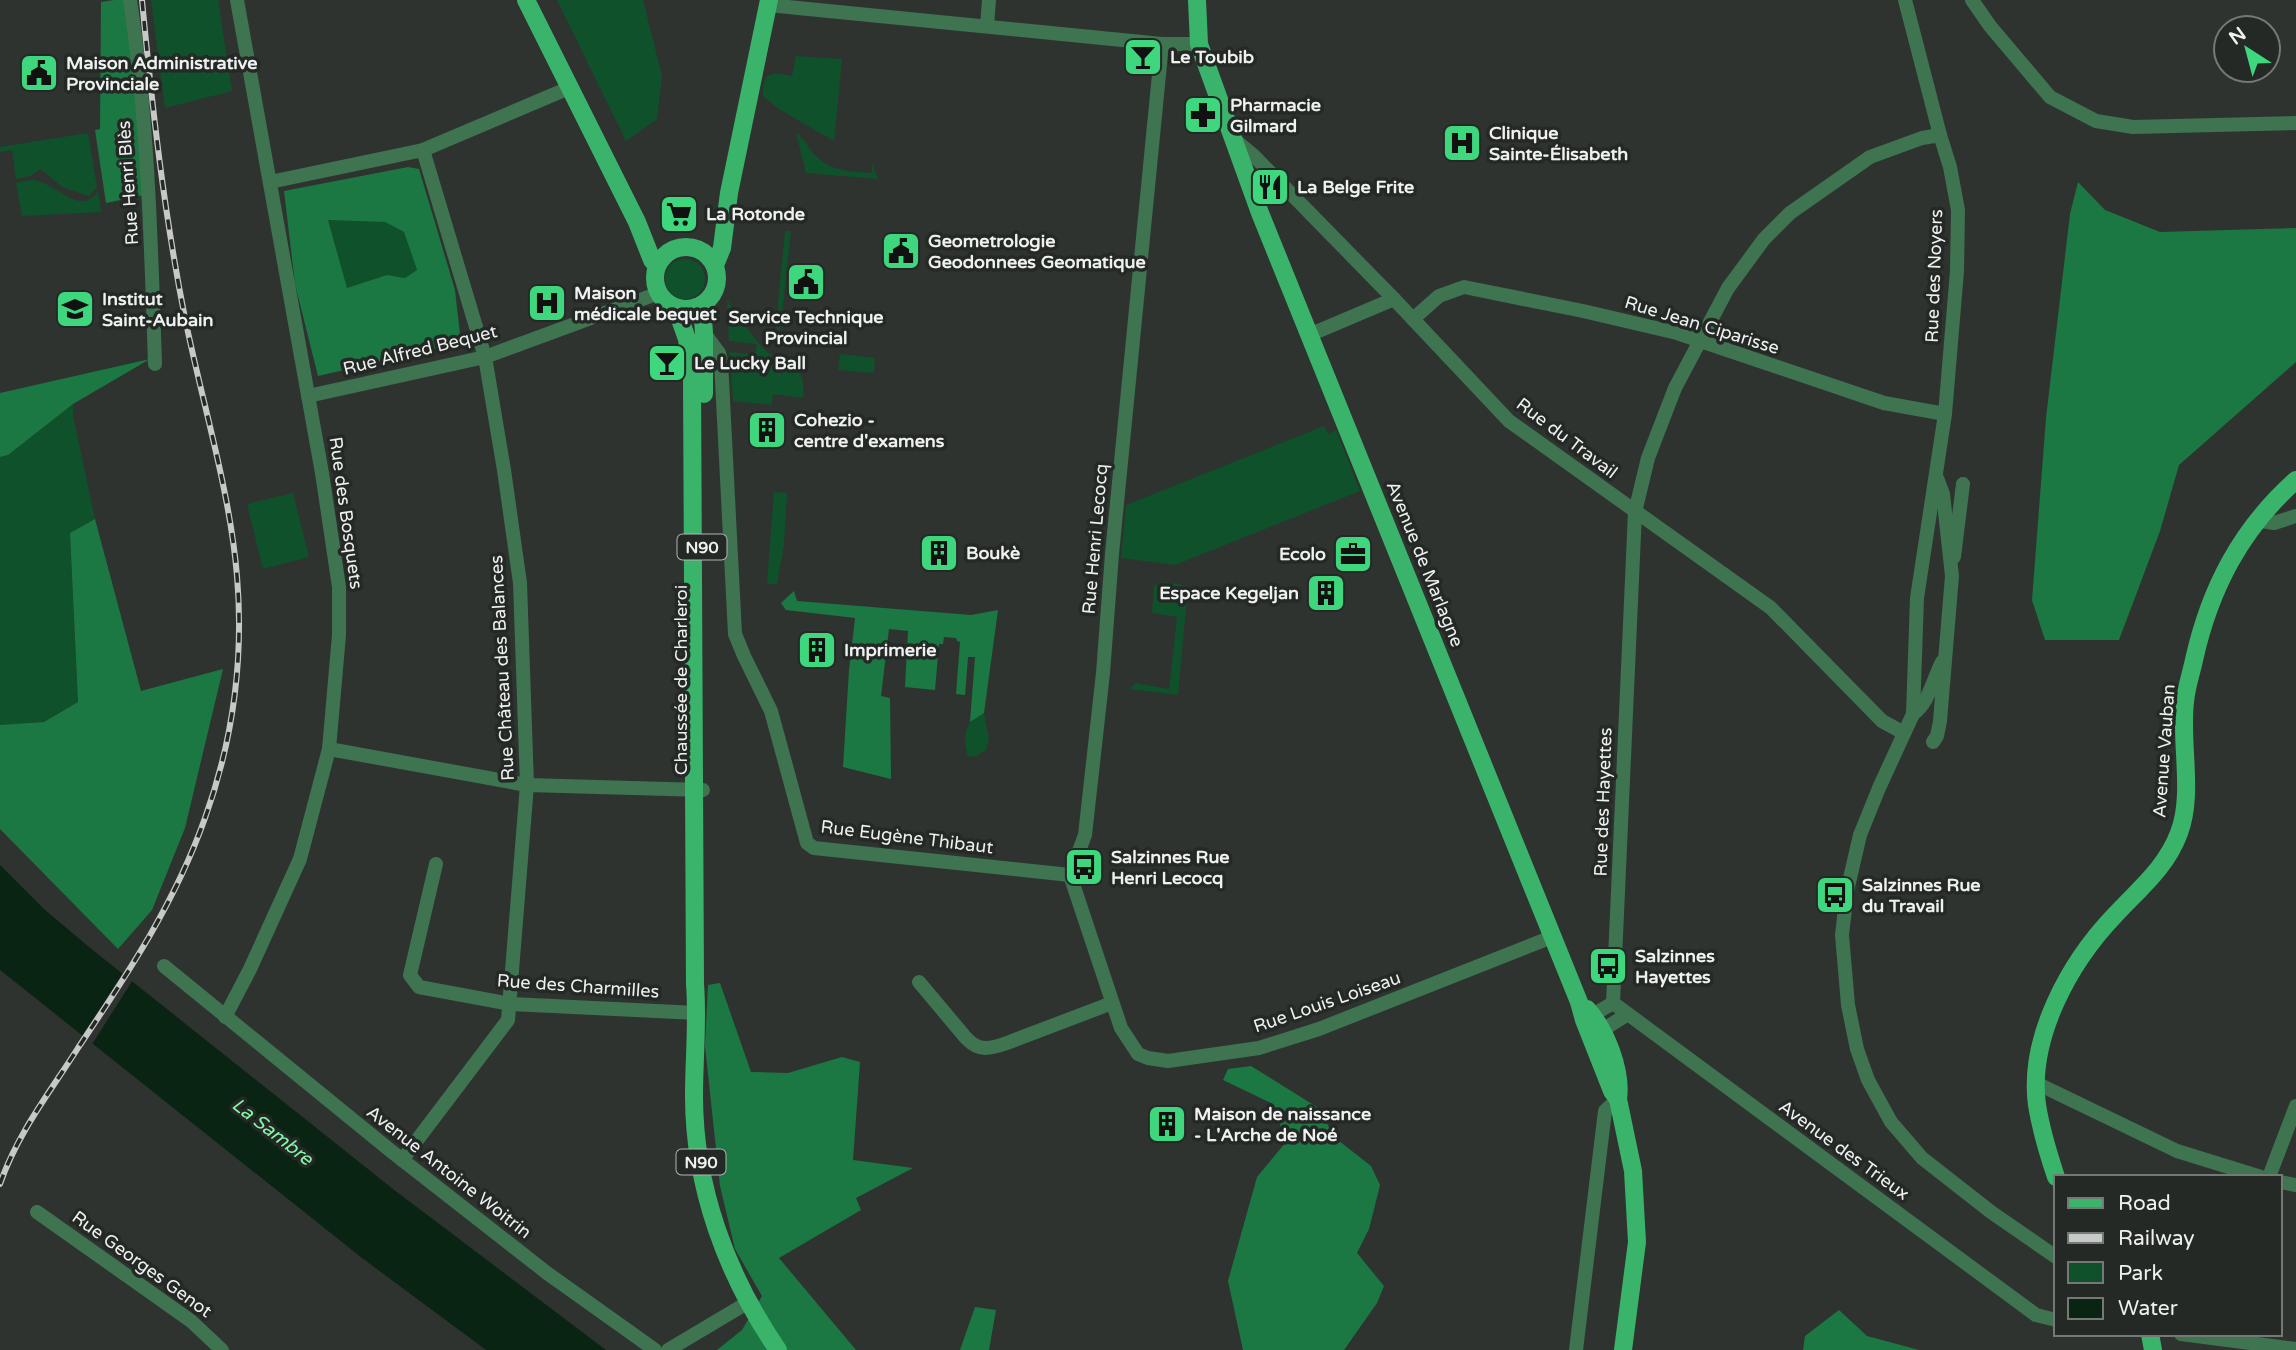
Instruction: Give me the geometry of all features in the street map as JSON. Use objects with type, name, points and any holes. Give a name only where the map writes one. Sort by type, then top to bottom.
[{"type":"main road","points":[[526,0],[637,222],[652,260],[657,265],[655,275],[659,293]]},
{"type":"main road","name":"Avenue de Marlagne","points":[[1197,0],[1199,44],[1261,213],[1552,937],[1588,1018],[1612,1091],[1618,1099]]},
{"type":"main road","name":"N90","points":[[702,305],[709,300],[717,285],[715,265],[722,248],[729,193],[768,3]]},
{"type":"main road","name":"N90","points":[[657,265],[662,258],[711,236],[729,193]]},
{"type":"main road","points":[[637,222],[649,233],[710,257],[715,265]]},
{"type":"main road","name":"N90","points":[[659,293],[676,308]]},
{"type":"main road","points":[[676,308],[689,309],[702,305]]},
{"type":"main road","name":"Chaussée de Charleroi","points":[[702,305],[701,672],[694,1097],[703,1176],[717,1230],[747,1303],[778,1350]]},
{"type":"main road","name":"Chaussée de Charleroi","points":[[676,308],[687,339],[692,379],[699,790]]},
{"type":"main road","name":"Avenue Vauban","points":[[2055,1175],[2037,1104],[2036,1083],[2045,1028],[2069,976],[2087,947],[2154,877],[2172,849],[2180,831],[2185,808],[2185,701],[2200,632],[2216,587],[2236,551],[2256,520],[2296,480]]},
{"type":"main road","name":"Avenue de Marlagne","points":[[1588,1018],[1609,1042],[1620,1088],[1618,1099],[1633,1171],[1637,1242],[1623,1350]]},
{"type":"street","name":"Rue Henri Blès","points":[[130,0],[137,46],[151,239],[155,364]]},
{"type":"street","name":"Rue des Bosquets","points":[[225,1017],[300,859],[329,749],[339,635],[339,587],[322,473],[237,0]]},
{"type":"street","points":[[987,26],[989,0]]},
{"type":"street","name":"Rue des Noyers","points":[[1905,0],[1950,167],[1958,210],[1945,414],[1917,598],[1913,714]]},
{"type":"street","points":[[1972,0],[1990,26],[2050,97],[2096,121],[2133,127],[2296,123]]},
{"type":"street","points":[[768,3],[1162,44],[1199,44]]},
{"type":"street","name":"Rue Henri Lecocq","points":[[1070,875],[1085,835],[1103,673],[1112,554],[1162,44]]},
{"type":"street","points":[[270,181],[423,150],[569,88]]},
{"type":"street","name":"Rue des Hayettes","points":[[1613,1003],[1635,512],[1648,458],[1675,388],[1698,341],[1728,288],[1764,239],[1790,214],[1870,157],[1922,138],[1940,135]]},
{"type":"street","name":"Rue du Travail","points":[[1236,141],[1254,156],[1394,299],[1509,421],[1771,608],[1882,720],[1904,733]]},
{"type":"street","name":"Rue Château des Balances","points":[[402,1160],[508,1020],[527,785],[520,583],[505,470],[485,357],[423,150]]},
{"type":"street","name":"Rue Jean Ciparisse","points":[[1413,319],[1439,296],[1464,288],[1677,333],[1884,403],[1945,414]]},
{"type":"street","name":"Rue Alfred Bequet","points":[[308,396],[485,357],[659,293]]},
{"type":"street","points":[[1309,335],[1394,299]]},
{"type":"street","name":"Rue Eugène Thibaut","points":[[704,333],[719,353],[721,361],[735,634],[771,711],[807,843],[814,848],[1070,875]]},
{"type":"street","name":"Rue des Noyers","points":[[1935,474],[1942,494],[1952,576]]},
{"type":"street","name":"Rue des Noyers","points":[[1933,742],[1940,721],[1963,484]]},
{"type":"street","points":[[2256,520],[2274,523],[2296,516]]},
{"type":"street","name":"Rue des Noyers","points":[[1945,657],[1934,676],[1925,702],[1913,714],[1860,835],[1847,891],[1842,935],[1848,1005],[1857,1049],[1878,1101],[1891,1122],[1922,1158],[1991,1212],[2054,1255]]},
{"type":"street","points":[[329,749],[527,785],[699,790]]},
{"type":"street","name":"Rue des Charmilles","points":[[436,864],[410,975],[419,987],[510,1004],[697,1013]]},
{"type":"street","points":[[919,982],[973,1046],[981,1049],[1007,1043],[1112,1003],[1070,875]]},
{"type":"street","name":"Rue Louis Loiseau","points":[[1112,1003],[1121,1028],[1138,1054],[1148,1058],[1168,1061],[1259,1048],[1319,1029],[1552,937]]},
{"type":"street","name":"Avenue Antoine Woitrin","points":[[164,966],[402,1160],[547,1273],[655,1350]]},
{"type":"street","points":[[1588,1018],[1613,1003]]},
{"type":"street","name":"Avenue des Trieux","points":[[1613,1003],[2036,1315],[2054,1320]]},
{"type":"street","points":[[1602,1031],[1628,1014]]},
{"type":"street","points":[[2036,1083],[2177,1151],[2255,1175]]},
{"type":"street","points":[[1576,1350],[1605,1111],[1618,1099]]},
{"type":"street","points":[[2270,1175],[2296,1106]]},
{"type":"street","name":"Rue Georges Genot","points":[[37,1212],[191,1321],[222,1350]]},
{"type":"street","points":[[668,1350],[747,1303]]},
{"type":"street","points":[[2196,1336],[2296,1349]]},
{"type":"green space","points":[[126,0],[145,195],[106,203],[95,130],[100,129],[101,2]]},
{"type":"green space","points":[[151,0],[218,0],[232,91],[165,108]]},
{"type":"green space","points":[[557,0],[643,0],[662,76],[657,119],[626,141]]},
{"type":"green space","points":[[796,56],[842,59],[834,141],[779,109],[763,96],[765,82],[770,75],[792,76]]},
{"type":"green space","points":[[88,133],[97,187],[89,196],[62,187],[41,169],[30,176],[16,179],[12,150],[0,152],[0,147]]},
{"type":"green space","points":[[796,133],[820,160],[827,164],[848,171],[872,173],[872,163],[878,179],[806,173]]},
{"type":"green space","points":[[408,167],[419,169],[455,290],[461,343],[318,376],[295,284],[284,191]],"holes":[[[328,220],[385,222],[404,232],[417,270],[405,278],[387,275],[347,288]]]},
{"type":"green space","points":[[31,180],[75,200],[91,199],[98,191],[101,212],[22,216],[16,183]]},
{"type":"green space","points":[[2078,182],[2105,210],[2160,232],[2296,228],[2296,362],[2179,465],[2160,531],[2119,640],[2045,640],[2032,600],[2046,418],[2070,214]]},
{"type":"green space","points":[[328,220],[385,222],[404,232],[417,270],[405,278],[387,275],[347,289]]},
{"type":"green space","points":[[785,231],[791,231],[780,331],[776,324]]},
{"type":"green space","points":[[685,259],[693,260],[699,265],[704,271],[704,287],[699,293],[693,298],[685,299],[677,298],[671,293],[666,287],[665,279],[666,271],[671,265],[677,260]]},
{"type":"green space","points":[[727,300],[765,350],[798,370],[802,377],[803,398],[773,394],[772,405],[733,401],[730,352],[755,355],[757,344],[729,341]]},
{"type":"green space","points":[[840,354],[875,358],[874,373],[838,370]]},
{"type":"green space","points":[[150,359],[73,404],[8,455],[0,457],[0,393]]},
{"type":"green space","points":[[73,404],[95,519],[70,534],[78,702],[44,722],[0,725],[0,457],[8,455]]},
{"type":"green space","points":[[1324,426],[1328,434],[1336,430],[1360,491],[1175,565],[1121,558],[1126,505]]},
{"type":"green space","points":[[774,492],[787,493],[784,545],[777,584],[767,584]]},
{"type":"green space","points":[[293,493],[309,557],[263,569],[247,504]]},
{"type":"green space","points":[[95,519],[141,691],[223,669],[185,828],[152,910],[118,949],[0,829],[0,725],[44,722],[78,702],[70,533]]},
{"type":"green space","points":[[1166,582],[1188,586],[1178,695],[1129,689],[1136,683],[1169,689],[1177,617],[1152,613],[1154,586]]},
{"type":"green space","points":[[794,591],[797,601],[971,615],[998,610],[984,713],[970,722],[975,657],[968,657],[965,695],[956,694],[960,642],[956,638],[944,637],[943,644],[939,644],[935,690],[905,687],[908,631],[889,629],[881,696],[890,698],[891,779],[843,767],[855,618],[786,610],[781,603]]},
{"type":"green space","points":[[984,713],[989,739],[986,750],[968,757],[966,730],[971,722]]},
{"type":"green space","points":[[720,983],[751,1072],[788,1073],[842,1057],[860,1062],[853,1160],[913,1168],[856,1198],[861,1210],[779,1258],[856,1350],[717,1350],[742,1330],[762,1296],[735,1249],[720,1186],[705,1046],[708,985]]},
{"type":"green space","points":[[1251,1066],[1320,1109],[1334,1137],[1371,1166],[1380,1185],[1369,1229],[1357,1253],[1384,1286],[1377,1303],[1344,1350],[1243,1350],[1228,1281],[1257,1177],[1286,1142],[1273,1104],[1223,1080],[1228,1069]]},
{"type":"green space","points":[[975,1307],[996,1310],[989,1350],[960,1350]]},
{"type":"green space","points":[[1839,1310],[1867,1336],[1919,1350],[1803,1350],[1805,1336]]},
{"type":"water","name":"La Sambre","points":[[0,865],[44,909],[89,947],[393,1189],[606,1350],[486,1350],[362,1258],[0,970]]},
{"type":"pier","points":[[125,970],[134,978],[91,1046],[81,1038]]},
{"type":"railway","points":[[0,1184],[15,1148],[45,1097],[132,965],[180,879],[215,789],[234,699],[239,607],[233,544],[222,479],[185,318],[171,239],[154,120],[142,0]]},
{"type":"place","name":"Le Toubib","points":[[1143,57]]},
{"type":"place","name":"Maison Administrative Provinciale","points":[[39,73]]},
{"type":"place","name":"Pharmacie Gilmard","points":[[1203,115]]},
{"type":"place","name":"Clinique Sainte-Élisabeth","points":[[1462,143]]},
{"type":"place","name":"La Belge Frite","points":[[1270,187]]},
{"type":"place","name":"La Rotonde","points":[[679,214]]},
{"type":"place","name":"Geometrologie Geodonnees Geomatique","points":[[901,251]]},
{"type":"place","name":"Service Technique Provincial","points":[[806,282]]},
{"type":"place","name":"Maison médicale bequet","points":[[547,303]]},
{"type":"place","name":"Institut Saint-Aubain","points":[[75,309]]},
{"type":"place","name":"Le Lucky Ball","points":[[667,363]]},
{"type":"place","name":"Cohezio - centre d'examens","points":[[767,430]]},
{"type":"place","name":"Boukè","points":[[939,553]]},
{"type":"place","name":"Ecolo","points":[[1353,554]]},
{"type":"place","name":"Espace Kegeljan","points":[[1326,593]]},
{"type":"place","name":"Imprimerie","points":[[817,650]]},
{"type":"place","name":"Salzinnes Rue Henri Lecocq","points":[[1084,867]]},
{"type":"place","name":"Salzinnes Rue du Travail","points":[[1835,895]]},
{"type":"place","name":"Salzinnes Hayettes","points":[[1608,966]]},
{"type":"place","name":"Maison de naissance - L'Arche de Noé","points":[[1167,1124]]}]
